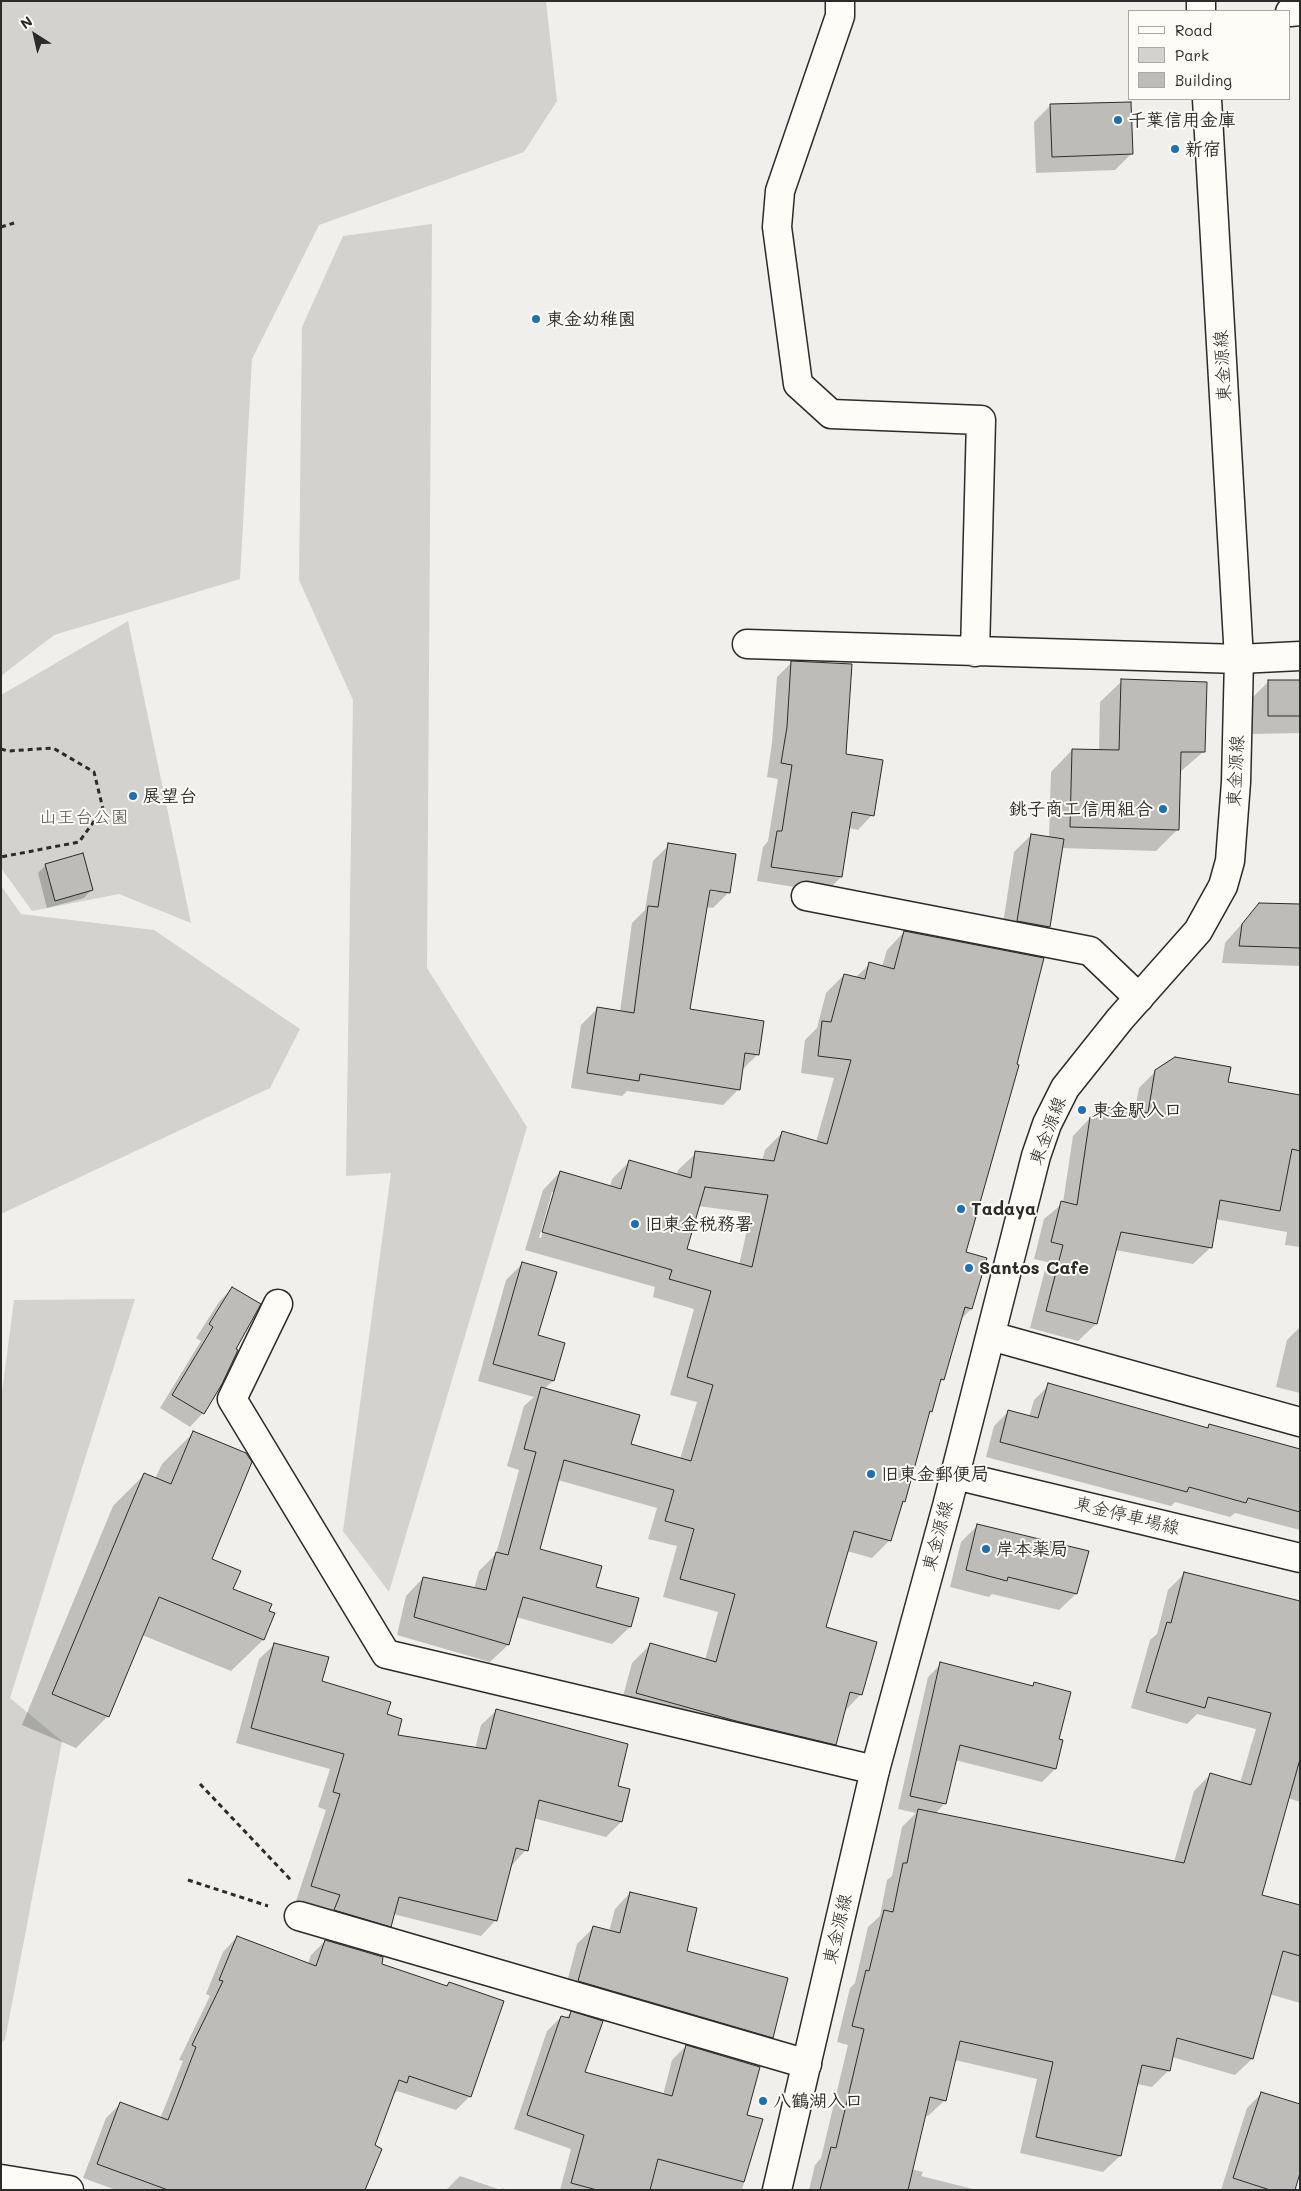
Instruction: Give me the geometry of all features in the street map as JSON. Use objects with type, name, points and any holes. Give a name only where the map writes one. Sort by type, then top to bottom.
[{"type":"main road","points":[[840,1],[840,16],[780,191],[779,200],[777,227],[798,384],[831,414],[980,420],[975,652]]},
{"type":"main road","name":"東金源線","points":[[777,2190],[875,1770],[955,1475],[1036,1156],[1047,1124],[1065,1088],[1139,998],[1198,931],[1223,886],[1232,844],[1239,698],[1238,659],[1207,100]]},
{"type":"main road","points":[[746,644],[1238,659],[1300,656]]},
{"type":"main road","points":[[806,896],[1090,951],[1139,998]]},
{"type":"main road","points":[[278,1304],[232,1399],[386,1654],[875,1770]]},
{"type":"main road","points":[[991,1336],[1300,1422]]},
{"type":"main road","name":"東金停車場線","points":[[955,1475],[1300,1558]]},
{"type":"main road","points":[[299,1916],[807,2064]]},
{"type":"main road","points":[[1,2179],[69,2190]]},
{"type":"path","points":[[1,228],[14,223]]},
{"type":"path","points":[[1,749],[8,752],[53,748],[94,772],[103,809],[79,842],[1,857]]},
{"type":"path","points":[[200,1784],[289,1878],[299,1916]]},
{"type":"path","points":[[188,1880],[299,1916]]},
{"type":"green space","points":[[1,1],[546,1],[557,101],[524,152],[319,225],[252,359],[240,579],[54,635],[1,676]]},
{"type":"green space","points":[[432,224],[427,968],[527,1127],[389,1592],[343,1531],[391,1173],[346,1176],[353,700],[299,580],[302,327],[343,236]]},
{"type":"green space","name":"山王台公園","points":[[128,621],[191,923],[119,894],[32,911],[1,868],[1,695]]},
{"type":"green space","points":[[1,886],[21,914],[154,930],[300,1029],[270,1088],[1,1214]]},
{"type":"green space","points":[[135,1299],[10,1698],[62,1741],[5,2040],[1,2043],[1,1400],[14,1300]]},
{"type":"building","points":[[1131,102],[1133,154],[1052,157],[1050,104]]},
{"type":"building","points":[[791,661],[852,664],[846,754],[883,760],[874,816],[852,812],[842,877],[771,867],[777,831],[782,831],[792,765],[781,763],[787,727]]},
{"type":"building","points":[[1121,679],[1207,682],[1205,752],[1181,752],[1179,830],[1070,827],[1072,749],[1119,750]]},
{"type":"building","points":[[1268,680],[1300,680],[1300,716],[1268,716]]},
{"type":"building","points":[[1031,834],[1064,839],[1050,927],[1017,921]]},
{"type":"building","points":[[668,843],[736,854],[730,893],[710,890],[690,1009],[764,1021],[759,1055],[745,1053],[740,1090],[640,1074],[639,1081],[587,1073],[597,1007],[634,1013],[648,906],[658,907]]},
{"type":"building","points":[[83,853],[93,890],[55,901],[45,864]]},
{"type":"building","points":[[1259,903],[1300,904],[1300,948],[1239,946],[1242,924]]},
{"type":"building","points":[[904,931],[1044,958],[1017,1064],[1019,1065],[966,1252],[987,1258],[972,1309],[965,1307],[944,1380],[941,1379],[932,1412],[930,1411],[905,1502],[903,1501],[891,1541],[854,1531],[826,1627],[877,1642],[862,1695],[850,1692],[836,1745],[736,1721],[636,1693],[650,1643],[716,1662],[735,1594],[680,1579],[694,1529],[665,1521],[674,1490],[564,1460],[540,1549],[602,1566],[596,1587],[639,1598],[631,1627],[523,1597],[509,1645],[414,1617],[423,1577],[486,1590],[496,1552],[508,1555],[536,1452],[524,1449],[541,1387],[640,1415],[631,1444],[691,1461],[713,1385],[687,1377],[711,1291],[669,1279],[672,1270],[542,1232],[560,1171],[621,1189],[629,1160],[691,1178],[695,1151],[774,1161],[782,1131],[827,1144],[851,1060],[818,1056],[822,1021],[831,1022],[844,974],[865,979],[869,962],[894,969]],"holes":[[[705,1187],[768,1195],[752,1267],[687,1249]]]},
{"type":"building","points":[[1175,1057],[1231,1067],[1228,1082],[1300,1095],[1300,1151],[1292,1149],[1280,1211],[1220,1200],[1212,1248],[1121,1232],[1097,1324],[1046,1311],[1063,1245],[1051,1242],[1061,1201],[1077,1205],[1090,1117],[1103,1107],[1148,1113],[1155,1070]]},
{"type":"building","points":[[522,1262],[557,1272],[538,1335],[565,1343],[554,1381],[493,1364]]},
{"type":"building","points":[[232,1287],[261,1304],[236,1349],[238,1350],[222,1384],[204,1414],[172,1395],[213,1327],[209,1324]]},
{"type":"building","points":[[1048,1383],[1208,1428],[1209,1424],[1300,1449],[1300,1512],[1248,1498],[1246,1503],[1189,1487],[1187,1492],[1000,1442],[1008,1410],[1038,1418]]},
{"type":"building","points":[[193,1431],[246,1453],[252,1462],[212,1559],[241,1571],[233,1589],[272,1604],[269,1611],[275,1613],[264,1640],[159,1597],[109,1717],[52,1694],[144,1473],[171,1484]]},
{"type":"building","points":[[977,1524],[1089,1551],[1077,1594],[1008,1577],[1007,1581],[966,1570]]},
{"type":"building","points":[[1184,1572],[1300,1601],[1300,1759],[1262,1895],[1300,1905],[1300,1956],[1283,1951],[1253,2059],[1177,2038],[1170,2071],[1142,2065],[1121,2156],[1036,2137],[1053,2062],[960,2041],[946,2101],[930,2097],[908,2190],[820,2190],[831,2147],[836,2148],[864,2029],[852,2026],[866,1970],[869,1971],[884,1910],[893,1912],[903,1863],[907,1863],[918,1809],[1184,1863],[1210,1773],[1251,1785],[1271,1713],[1208,1697],[1205,1708],[1146,1692],[1167,1622],[1171,1623]]},
{"type":"building","points":[[274,1643],[329,1657],[322,1681],[391,1702],[387,1714],[402,1719],[398,1735],[486,1749],[496,1709],[628,1744],[618,1786],[630,1789],[622,1822],[539,1800],[528,1851],[516,1848],[497,1921],[399,1897],[391,1927],[334,1910],[340,1895],[311,1886],[340,1794],[333,1792],[344,1754],[251,1728]]},
{"type":"building","points":[[940,1662],[1033,1686],[1034,1682],[1071,1692],[1059,1739],[1063,1740],[1056,1769],[960,1745],[946,1804],[910,1796]]},
{"type":"building","points":[[630,1892],[697,1908],[687,1951],[788,1978],[773,2038],[578,1981],[593,1926],[620,1933]]},
{"type":"building","points":[[237,1936],[316,1966],[325,1940],[383,1957],[382,1964],[447,1986],[449,1982],[504,2001],[471,2097],[409,2076],[407,2083],[399,2080],[375,2145],[382,2149],[365,2190],[168,2190],[97,2164],[120,2102],[168,2120],[196,2047],[192,2045],[223,1981],[219,1980]]},
{"type":"building","points":[[571,2011],[603,2021],[585,2072],[672,2096],[686,2045],[760,2067],[747,2115],[763,2119],[744,2182],[658,2159],[650,2190],[597,2190],[571,2183],[584,2135],[527,2115],[561,2016],[569,2018]]},
{"type":"building","points":[[1261,2092],[1300,2104],[1300,2173],[1295,2190],[1270,2190],[1233,2178]]},
{"type":"place","name":"千葉信用金庫","points":[[1118,120]]},
{"type":"place","name":"新宿","points":[[1175,149]]},
{"type":"place","name":"東金幼稚園","points":[[536,319]]},
{"type":"place","name":"展望台","points":[[133,796]]},
{"type":"place","name":"銚子商工信用組合","points":[[1163,809]]},
{"type":"place","name":"東金駅入口","points":[[1082,1110]]},
{"type":"place","name":"Tadaya","points":[[961,1209]]},
{"type":"place","name":"旧東金税務署","points":[[635,1224]]},
{"type":"place","name":"Santos Cafe","points":[[969,1268]]},
{"type":"place","name":"旧東金郵便局","points":[[871,1474]]},
{"type":"place","name":"岸本薬局","points":[[986,1549]]},
{"type":"place","name":"八鶴湖入口","points":[[763,2101]]}]
